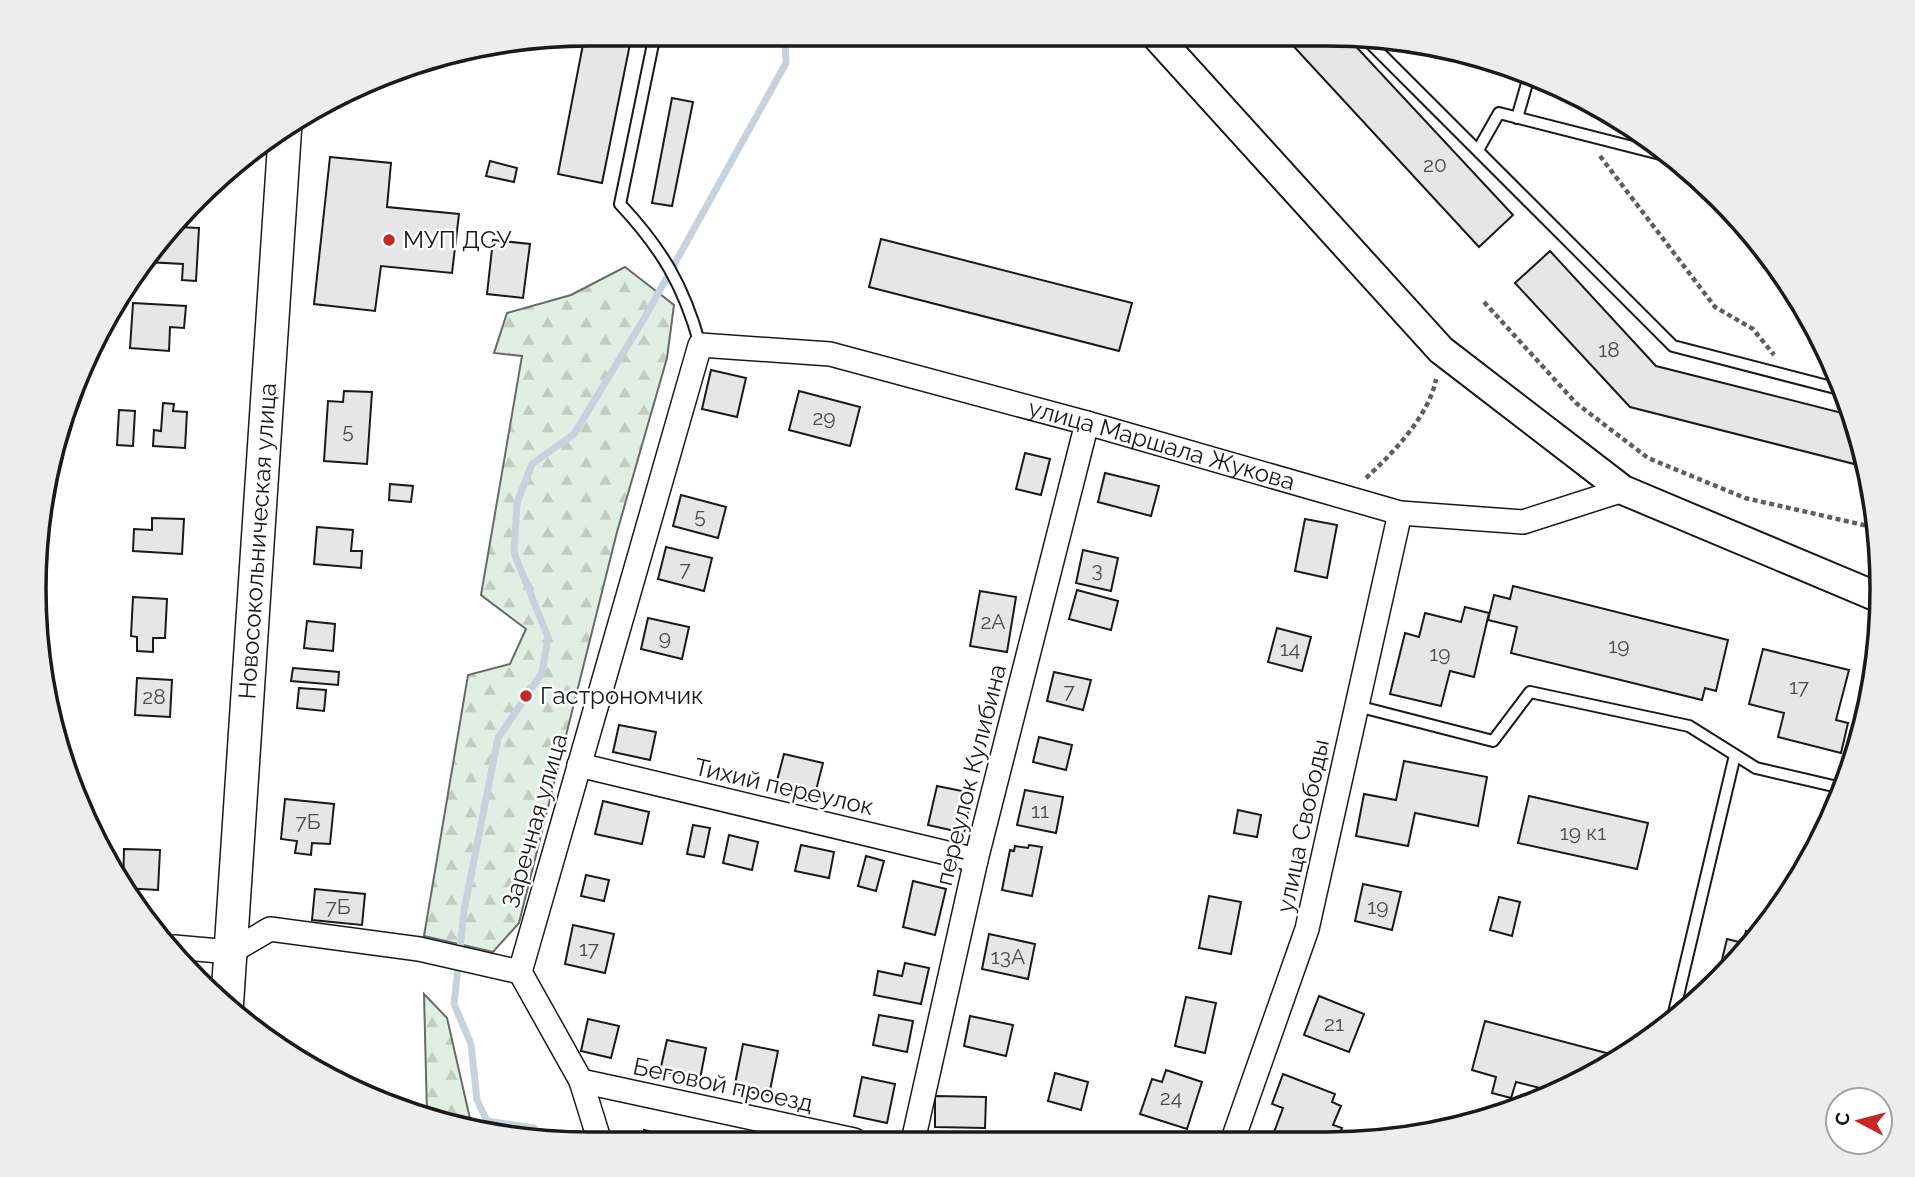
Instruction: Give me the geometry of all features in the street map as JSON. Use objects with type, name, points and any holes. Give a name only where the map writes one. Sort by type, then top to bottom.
[{"type":"main road","name":"Новосокольническая улица","points":[[228,995],[284,139]]},
{"type":"street","points":[[1165,46],[1441,350],[1623,490],[1870,593]]},
{"type":"street","name":"улица Маршала Жукова","points":[[700,345],[830,354],[1087,423],[1400,513],[1522,522],[1623,490]]},
{"type":"street","name":"Заречная улица","points":[[520,972],[700,345]]},
{"type":"street","name":"переулок Кулибина","points":[[915,1132],[976,860],[1087,423]]},
{"type":"street","name":"улица Свободы","points":[[1236,1132],[1307,929],[1400,513]]},
{"type":"street","name":"Тихий переулок","points":[[579,765],[976,860]]},
{"type":"street","points":[[181,948],[231,952],[270,929],[442,954],[520,972],[581,1081],[596,1132]]},
{"type":"street","name":"Беговой проезд","points":[[581,1081],[817,1132]]},
{"type":"lane","points":[[653,46],[620,204],[648,234],[688,300],[700,345]]},
{"type":"lane","points":[[1375,48],[1673,346],[1830,387]]},
{"type":"lane","points":[[1517,118],[1527,84]]},
{"type":"lane","points":[[1478,150],[1499,113],[1649,152]]},
{"type":"lane","points":[[1357,706],[1493,741],[1530,692],[1689,726],[1756,768],[1832,786]]},
{"type":"lane","points":[[1676,1004],[1735,755]]},
{"type":"path","points":[[1592,146],[1715,307],[1754,329],[1776,358]]},
{"type":"path","points":[[1484,302],[1576,403],[1647,458],[1745,498],[1866,525]]},
{"type":"path","points":[[1319,490],[1367,478],[1407,433],[1433,397],[1441,350]]},
{"type":"green space","points":[[625,267],[674,305],[667,358],[617,532],[519,923],[493,952],[424,936],[468,675],[510,664],[526,629],[481,595],[522,356],[494,353],[507,313],[571,295]]},
{"type":"green space","points":[[424,994],[447,1018],[470,1118],[427,1107]]},
{"type":"building","points":[[583,46],[630,46],[602,183],[558,174]]},
{"type":"building","points":[[1293,46],[1356,47],[1513,215],[1479,247]]},
{"type":"building","points":[[672,98],[693,102],[672,206],[652,203]]},
{"type":"building","name":"МУП ДСУ","points":[[330,157],[391,163],[387,207],[459,214],[452,273],[381,266],[375,311],[314,304]]},
{"type":"building","points":[[490,161],[517,168],[514,182],[486,176]]},
{"type":"building","points":[[183,227],[199,228],[196,281],[182,280],[183,264],[155,262]]},
{"type":"building","points":[[881,239],[1132,303],[1119,351],[869,287]]},
{"type":"building","points":[[493,240],[530,244],[523,298],[487,294]]},
{"type":"building","points":[[1550,251],[1656,366],[1840,413],[1855,464],[1630,407],[1515,283]]},
{"type":"building","points":[[133,303],[186,306],[184,328],[170,327],[169,351],[130,348]]},
{"type":"building","points":[[711,370],[746,378],[737,417],[702,409]]},
{"type":"building","points":[[344,391],[372,392],[367,464],[324,461],[328,401],[343,402]]},
{"type":"building","points":[[799,391],[860,407],[850,446],[789,430]]},
{"type":"building","points":[[163,403],[174,404],[173,411],[187,412],[185,448],[153,446],[154,430],[161,431]]},
{"type":"building","points":[[119,410],[135,411],[133,446],[117,445]]},
{"type":"building","points":[[1025,453],[1050,459],[1041,495],[1016,489]]},
{"type":"building","points":[[1105,473],[1159,486],[1151,516],[1098,502]]},
{"type":"building","points":[[390,484],[413,486],[411,502],[389,500]]},
{"type":"building","points":[[681,495],[726,507],[718,538],[673,526]]},
{"type":"building","points":[[152,518],[184,519],[182,554],[133,551],[134,529],[152,530]]},
{"type":"building","points":[[1305,519],[1337,525],[1327,578],[1295,571]]},
{"type":"building","points":[[317,527],[353,530],[351,551],[362,551],[361,568],[314,564]]},
{"type":"building","points":[[666,547],[712,558],[704,591],[658,579]]},
{"type":"building","points":[[1083,550],[1118,558],[1111,591],[1076,583]]},
{"type":"building","points":[[1513,586],[1728,640],[1716,691],[1705,688],[1702,700],[1511,653],[1517,627],[1488,620],[1494,595],[1510,599]]},
{"type":"building","points":[[1077,590],[1118,601],[1111,630],[1069,619]]},
{"type":"building","points":[[980,591],[1016,597],[1007,652],[970,646]]},
{"type":"building","points":[[133,597],[167,599],[165,638],[153,638],[153,652],[137,651],[137,637],[131,636]]},
{"type":"building","points":[[1465,607],[1489,613],[1474,677],[1450,671],[1441,706],[1390,694],[1405,633],[1419,637],[1425,613],[1461,622]]},
{"type":"building","points":[[648,618],[689,627],[682,659],[641,649]]},
{"type":"building","points":[[307,621],[335,624],[333,651],[304,648]]},
{"type":"building","points":[[1277,628],[1311,637],[1302,671],[1268,662]]},
{"type":"building","points":[[1763,649],[1849,670],[1836,720],[1848,723],[1841,753],[1778,737],[1784,713],[1749,704]]},
{"type":"building","points":[[293,668],[339,672],[338,685],[291,681]]},
{"type":"building","points":[[1054,672],[1091,680],[1083,710],[1047,701]]},
{"type":"building","points":[[137,678],[172,680],[170,717],[135,715]]},
{"type":"building","points":[[299,688],[326,690],[324,711],[297,708]]},
{"type":"building","points":[[619,725],[656,732],[650,760],[613,752]]},
{"type":"building","points":[[1039,737],[1072,745],[1066,770],[1033,762]]},
{"type":"building","points":[[784,754],[823,763],[813,802],[774,792]]},
{"type":"building","points":[[1404,761],[1487,777],[1478,826],[1415,813],[1408,846],[1356,836],[1364,794],[1396,800]]},
{"type":"building","points":[[937,786],[972,793],[964,833],[928,825]]},
{"type":"building","points":[[1025,790],[1063,797],[1056,833],[1017,825]]},
{"type":"building","points":[[1529,796],[1648,823],[1637,869],[1518,843]]},
{"type":"building","points":[[285,799],[334,804],[330,844],[312,843],[311,855],[295,853],[297,841],[281,839]]},
{"type":"building","points":[[603,801],[649,812],[642,844],[595,834]]},
{"type":"building","points":[[1238,810],[1261,815],[1257,837],[1234,833]]},
{"type":"building","points":[[693,825],[710,828],[704,857],[687,854]]},
{"type":"building","points":[[729,835],[758,842],[752,870],[723,863]]},
{"type":"building","points":[[801,845],[834,852],[829,878],[795,871]]},
{"type":"building","points":[[1029,845],[1042,847],[1032,896],[1002,890],[1010,850],[1014,851],[1015,846],[1028,848]]},
{"type":"building","points":[[124,849],[160,850],[158,890],[136,889],[123,869]]},
{"type":"building","points":[[866,856],[884,861],[876,891],[858,886]]},
{"type":"building","points":[[586,875],[609,880],[604,901],[581,896]]},
{"type":"building","points":[[913,881],[946,889],[935,935],[903,927]]},
{"type":"building","points":[[1363,884],[1401,892],[1392,930],[1355,921]]},
{"type":"building","points":[[315,889],[365,894],[362,925],[312,920]]},
{"type":"building","points":[[1209,896],[1241,902],[1231,954],[1199,948]]},
{"type":"building","points":[[1499,897],[1520,902],[1512,936],[1490,930]]},
{"type":"building","points":[[573,925],[614,934],[605,973],[565,964]]},
{"type":"building","points":[[989,934],[1035,944],[1028,979],[982,969]]},
{"type":"building","points":[[1727,939],[1739,942],[1722,960]]},
{"type":"building","points":[[905,963],[929,968],[921,1004],[874,995],[878,971],[902,976]]},
{"type":"building","points":[[1319,996],[1364,1014],[1349,1052],[1304,1035]]},
{"type":"building","points":[[1186,997],[1216,1003],[1205,1053],[1175,1046]]},
{"type":"building","points":[[879,1015],[913,1021],[907,1052],[873,1045]]},
{"type":"building","points":[[970,1016],[1013,1025],[1006,1056],[964,1046]]},
{"type":"building","points":[[588,1019],[619,1026],[611,1058],[581,1051]]},
{"type":"building","points":[[1485,1021],[1607,1053],[1567,1076],[1539,1088],[1516,1082],[1511,1098],[1492,1093],[1496,1077],[1472,1070]]},
{"type":"building","points":[[667,1040],[706,1048],[700,1079],[660,1071]]},
{"type":"building","points":[[743,1044],[778,1051],[769,1095],[734,1089]]},
{"type":"building","points":[[1166,1070],[1202,1082],[1187,1129],[1140,1114],[1152,1079],[1162,1082]]},
{"type":"building","points":[[1055,1073],[1088,1082],[1081,1110],[1048,1101]]},
{"type":"building","points":[[1283,1074],[1335,1094],[1332,1102],[1341,1106],[1333,1125],[1342,1128],[1341,1131],[1274,1132],[1283,1108],[1272,1104]]},
{"type":"building","points":[[862,1077],[895,1084],[887,1123],[854,1116]]},
{"type":"building","points":[[935,1096],[986,1097],[985,1128],[935,1127]]},
{"type":"waterway","points":[[534,1128],[487,1121],[477,1100],[471,1044],[454,1004],[464,911],[498,738],[542,673],[548,637],[514,553],[517,503],[532,464],[574,434],[645,317],[786,63],[785,46]]},
{"type":"place","name":"МУП ДСУ","points":[[389,240]]},
{"type":"place","name":"Гастрономчик","points":[[526,696]]}]
